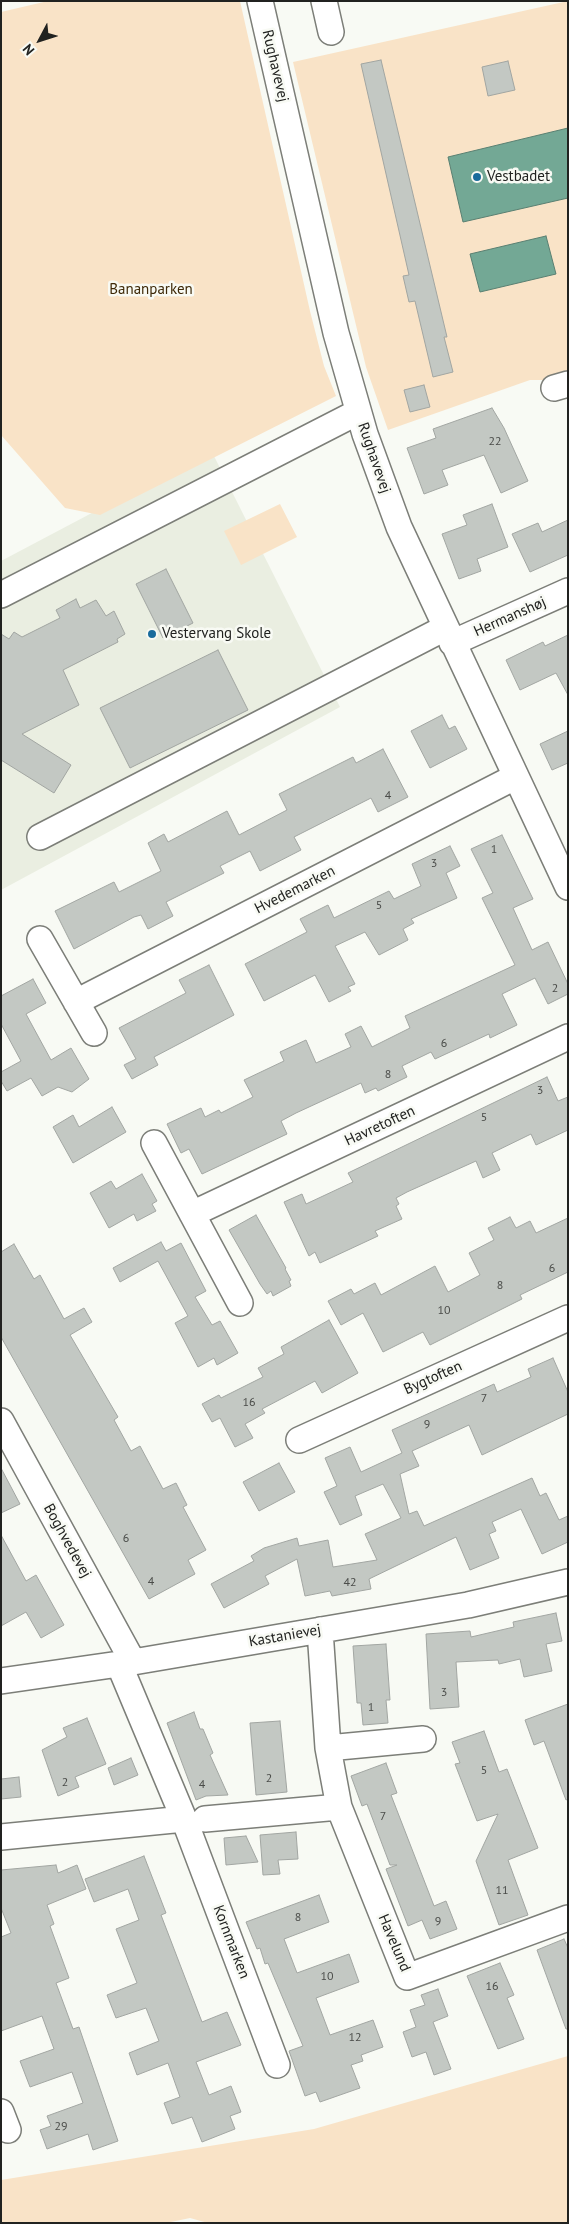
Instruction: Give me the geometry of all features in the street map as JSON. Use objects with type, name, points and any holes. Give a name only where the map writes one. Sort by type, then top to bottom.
[{"type":"street","name":"Rughavevej","points":[[260,1],[336,333],[358,412],[399,527],[448,636],[568,887]]},
{"type":"street","points":[[324,1],[331,32]]},
{"type":"street","points":[[1,595],[358,412]]},
{"type":"street","name":"Hermanshøj","points":[[40,837],[448,636],[568,591]]},
{"type":"street","name":"Hvedemarken","points":[[76,1002],[515,777]]},
{"type":"street","points":[[40,939],[94,1033]]},
{"type":"street","name":"Havretoften","points":[[192,1214],[568,1037]]},
{"type":"street","points":[[154,1143],[240,1303]]},
{"type":"street","name":"Bygtoften","points":[[299,1440],[568,1318]]},
{"type":"street","name":"Boghvedevej","points":[[1,1421],[126,1663]]},
{"type":"street","name":"Kastanievej","points":[[1,1681],[126,1663],[468,1605],[568,1582]]},
{"type":"street","name":"Havelund","points":[[320,1630],[328,1748],[339,1808],[407,1977],[568,1918]]},
{"type":"street","name":"Kornmarken","points":[[126,1663],[195,1819],[277,2065]]},
{"type":"street","points":[[328,1748],[423,1739]]},
{"type":"street","points":[[1,1837],[339,1808]]},
{"type":"shaded area","points":[[568,128],[568,198],[463,222],[448,157]]},
{"type":"shaded area","points":[[546,236],[556,274],[480,292],[470,254]]},
{"type":"shaded area","name":"Vestervang Skole","points":[[211,450],[340,707],[1,890],[1,561]]},
{"type":"green space","name":"Bananparken","points":[[48,1],[240,1],[310,311],[324,366],[336,396],[100,515],[65,508],[1,435],[1,12]]},
{"type":"green space","name":"Vestbadet","points":[[568,1],[568,375],[553,380],[530,380],[388,430],[366,367],[293,62]]},
{"type":"green space","points":[[280,504],[297,537],[241,565],[224,531]]},
{"type":"green space","points":[[568,2056],[568,2223],[208,2223],[190,2218],[166,2223],[1,2223],[1,2180],[314,2129]]},
{"type":"building","points":[[381,60],[447,337],[444,337],[453,372],[433,377],[415,301],[409,302],[403,276],[409,275],[361,64]]},
{"type":"building","points":[[508,61],[515,90],[488,96],[482,67]]},
{"type":"building","points":[[424,385],[430,407],[410,412],[404,390]]},
{"type":"building","points":[[492,408],[504,428],[528,481],[501,493],[484,455],[442,470],[448,485],[424,494],[407,448],[436,438],[433,429]]},
{"type":"building","points":[[492,504],[508,547],[477,559],[481,571],[459,579],[442,534],[467,525],[463,515]]},
{"type":"building","points":[[568,520],[568,555],[530,572],[512,534],[538,523],[542,532]]},
{"type":"building","points":[[166,569],[193,623],[163,638],[136,584]]},
{"type":"building","points":[[76,599],[80,608],[96,600],[106,616],[114,611],[125,634],[117,639],[118,642],[63,670],[79,705],[22,734],[71,765],[54,793],[1,760],[1,634],[9,639],[14,632],[22,637],[60,618],[56,610]]},
{"type":"building","points":[[568,635],[568,695],[556,673],[520,690],[506,660],[543,642],[545,646]]},
{"type":"building","points":[[218,650],[248,710],[130,768],[100,708]]},
{"type":"building","points":[[442,715],[449,729],[455,726],[467,749],[430,768],[411,731]]},
{"type":"building","points":[[568,731],[568,763],[552,770],[540,744]]},
{"type":"building","points":[[383,749],[408,797],[378,812],[371,798],[294,837],[301,850],[260,871],[250,851],[220,866],[224,873],[166,902],[173,916],[148,929],[141,915],[134,917],[74,949],[55,911],[114,882],[119,892],[161,871],[148,843],[164,834],[168,842],[227,811],[239,835],[287,810],[279,794],[353,757],[356,763]]},
{"type":"building","points":[[502,835],[533,899],[513,908],[532,950],[548,942],[568,984],[568,994],[548,1004],[535,978],[502,994],[517,1025],[490,1038],[489,1034],[435,1059],[431,1052],[402,1066],[407,1077],[378,1091],[376,1088],[365,1093],[361,1083],[296,1113],[281,1121],[287,1134],[202,1174],[189,1149],[181,1153],[167,1124],[201,1108],[205,1117],[219,1110],[221,1113],[253,1097],[244,1080],[284,1061],[280,1052],[306,1040],[316,1063],[351,1047],[345,1034],[361,1026],[372,1047],[410,1028],[405,1016],[515,965],[482,898],[493,893],[471,849]]},
{"type":"building","points":[[450,846],[460,866],[446,873],[457,898],[411,919],[414,923],[403,929],[408,940],[379,955],[365,932],[335,946],[355,984],[348,987],[351,991],[329,1002],[315,975],[264,1001],[245,964],[307,932],[300,919],[328,905],[334,918],[389,891],[394,899],[421,886],[412,864]]},
{"type":"building","points":[[209,965],[234,1015],[154,1057],[158,1065],[132,1079],[124,1065],[136,1059],[119,1028],[186,993],[179,980]]},
{"type":"building","points":[[33,979],[46,1003],[26,1014],[51,1060],[71,1048],[89,1079],[72,1092],[58,1087],[42,1096],[31,1078],[7,1091],[1,1081],[1,1072],[21,1061],[1,1024],[1,996]]},
{"type":"building","points":[[547,1077],[558,1101],[568,1097],[568,1130],[536,1145],[531,1134],[492,1153],[500,1170],[483,1178],[476,1161],[407,1192],[396,1198],[399,1204],[396,1206],[402,1219],[375,1231],[378,1236],[320,1263],[315,1252],[309,1256],[284,1202],[302,1194],[306,1204],[353,1182],[348,1173]]},
{"type":"building","points":[[112,1107],[126,1132],[73,1163],[53,1127],[73,1115],[79,1127]]},
{"type":"building","points":[[142,1174],[157,1201],[152,1204],[156,1211],[137,1221],[134,1214],[109,1228],[90,1193],[111,1181],[116,1189]]},
{"type":"building","points":[[256,1215],[291,1280],[289,1281],[291,1286],[273,1296],[271,1291],[267,1294],[260,1284],[229,1230]]},
{"type":"building","points":[[510,1217],[516,1228],[530,1221],[536,1233],[568,1218],[568,1272],[520,1295],[522,1299],[430,1345],[423,1332],[383,1352],[363,1313],[341,1325],[328,1301],[351,1289],[354,1294],[375,1283],[381,1295],[435,1266],[448,1292],[480,1275],[469,1253],[494,1240],[488,1228]]},
{"type":"building","points":[[161,1242],[166,1251],[181,1243],[206,1291],[195,1297],[212,1325],[220,1321],[238,1353],[217,1365],[214,1358],[198,1367],[175,1323],[188,1316],[158,1261],[120,1282],[113,1268]]},
{"type":"building","points":[[14,1244],[34,1279],[40,1275],[64,1319],[84,1308],[92,1322],[70,1335],[118,1417],[114,1420],[131,1451],[140,1446],[163,1489],[176,1483],[187,1505],[183,1507],[206,1550],[188,1560],[195,1574],[149,1599],[1,1337],[1,1252]]},
{"type":"building","points":[[329,1320],[358,1373],[322,1393],[315,1381],[262,1409],[265,1413],[245,1424],[253,1438],[235,1447],[220,1418],[212,1422],[202,1404],[219,1395],[221,1398],[263,1377],[258,1368],[284,1354],[281,1347]]},
{"type":"building","points":[[553,1358],[568,1392],[568,1414],[482,1455],[469,1425],[412,1451],[419,1466],[400,1474],[409,1514],[417,1511],[424,1526],[532,1478],[540,1496],[546,1493],[559,1520],[568,1516],[568,1542],[542,1554],[521,1509],[492,1522],[496,1531],[489,1534],[499,1558],[470,1570],[456,1537],[369,1579],[371,1589],[332,1596],[330,1591],[305,1596],[297,1559],[265,1576],[269,1584],[224,1608],[211,1584],[254,1561],[251,1556],[264,1548],[297,1538],[299,1546],[328,1540],[333,1567],[377,1560],[365,1534],[401,1518],[383,1484],[355,1496],[362,1515],[340,1525],[324,1492],[337,1486],[325,1458],[350,1447],[361,1472],[402,1453],[392,1430],[494,1384],[497,1392],[531,1377],[528,1369]]},
{"type":"building","points":[[279,1463],[295,1492],[259,1511],[243,1482]]},
{"type":"building","points":[[1,1468],[20,1504],[1,1513]]},
{"type":"building","points":[[1,1535],[26,1581],[36,1575],[64,1625],[41,1638],[26,1612],[1,1626]]},
{"type":"building","points":[[556,1613],[562,1641],[546,1644],[552,1671],[524,1677],[520,1659],[499,1664],[498,1660],[456,1662],[459,1707],[430,1709],[426,1634],[470,1631],[471,1637],[514,1627],[513,1622]]},
{"type":"building","points":[[386,1644],[390,1700],[386,1700],[388,1723],[363,1725],[361,1703],[357,1703],[353,1646]]},
{"type":"building","points":[[568,1704],[568,1799],[566,1800],[544,1741],[534,1745],[525,1720]]},
{"type":"building","points":[[194,1712],[200,1729],[203,1729],[213,1753],[210,1755],[228,1795],[206,1796],[196,1800],[167,1723]]},
{"type":"building","points":[[87,1718],[106,1764],[75,1777],[79,1787],[58,1796],[42,1750],[67,1737],[63,1728]]},
{"type":"building","points":[[280,1721],[287,1792],[256,1795],[250,1723]]},
{"type":"building","points":[[484,1731],[499,1772],[507,1769],[538,1848],[508,1860],[528,1915],[499,1925],[476,1861],[498,1814],[477,1821],[455,1764],[460,1763],[452,1742]]},
{"type":"building","points":[[131,1758],[138,1775],[114,1785],[108,1768]]},
{"type":"building","points":[[386,1763],[397,1793],[391,1795],[434,1906],[446,1901],[457,1929],[430,1939],[422,1920],[408,1926],[386,1869],[397,1865],[390,1865],[367,1804],[362,1806],[351,1776]]},
{"type":"building","points":[[19,1777],[21,1797],[1,1799],[1,1779]]},
{"type":"building","points":[[296,1832],[298,1859],[278,1860],[280,1874],[263,1875],[260,1835]]},
{"type":"building","points":[[246,1836],[258,1862],[226,1865],[224,1838]]},
{"type":"building","points":[[144,1856],[166,1913],[161,1915],[202,2022],[227,2012],[241,2045],[196,2062],[209,2095],[231,2086],[241,2112],[230,2116],[235,2129],[202,2142],[192,2117],[172,2124],[164,2103],[180,2097],[168,2063],[137,2075],[129,2053],[159,2041],[146,2008],[116,2018],[107,1995],[137,1983],[116,1929],[139,1920],[128,1889],[94,1902],[85,1879]]},
{"type":"building","points":[[56,1865],[58,1873],[77,1865],[86,1889],[47,1905],[54,1924],[50,1926],[69,1978],[56,1983],[73,2029],[79,2027],[118,2141],[93,2150],[88,2134],[47,2149],[40,2130],[51,2126],[47,2116],[83,2103],[72,2072],[30,2087],[20,2061],[54,2049],[42,2016],[1,2031],[1,1937],[11,1933],[1,1908],[1,1870]]},
{"type":"building","points":[[319,1895],[329,1922],[284,1939],[297,1973],[349,1954],[359,1982],[316,1998],[330,2035],[373,2020],[383,2047],[361,2055],[363,2061],[351,2065],[360,2088],[320,2102],[316,2092],[305,2096],[289,2051],[303,2046],[268,1963],[265,1964],[260,1948],[257,1949],[246,1922]]},
{"type":"building","points":[[564,1939],[568,1948],[568,2029],[566,2029],[537,1950]]},
{"type":"building","points":[[500,1963],[514,1995],[507,1998],[524,2039],[498,2049],[467,1976]]},
{"type":"building","points":[[438,1989],[448,2016],[433,2022],[451,2069],[434,2075],[426,2052],[412,2057],[403,2032],[416,2027],[410,2010],[425,2005],[421,1995]]},
{"type":"place","name":"Vestbadet","points":[[477,177]]},
{"type":"place","name":"Vestervang Skole","points":[[152,634]]}]
